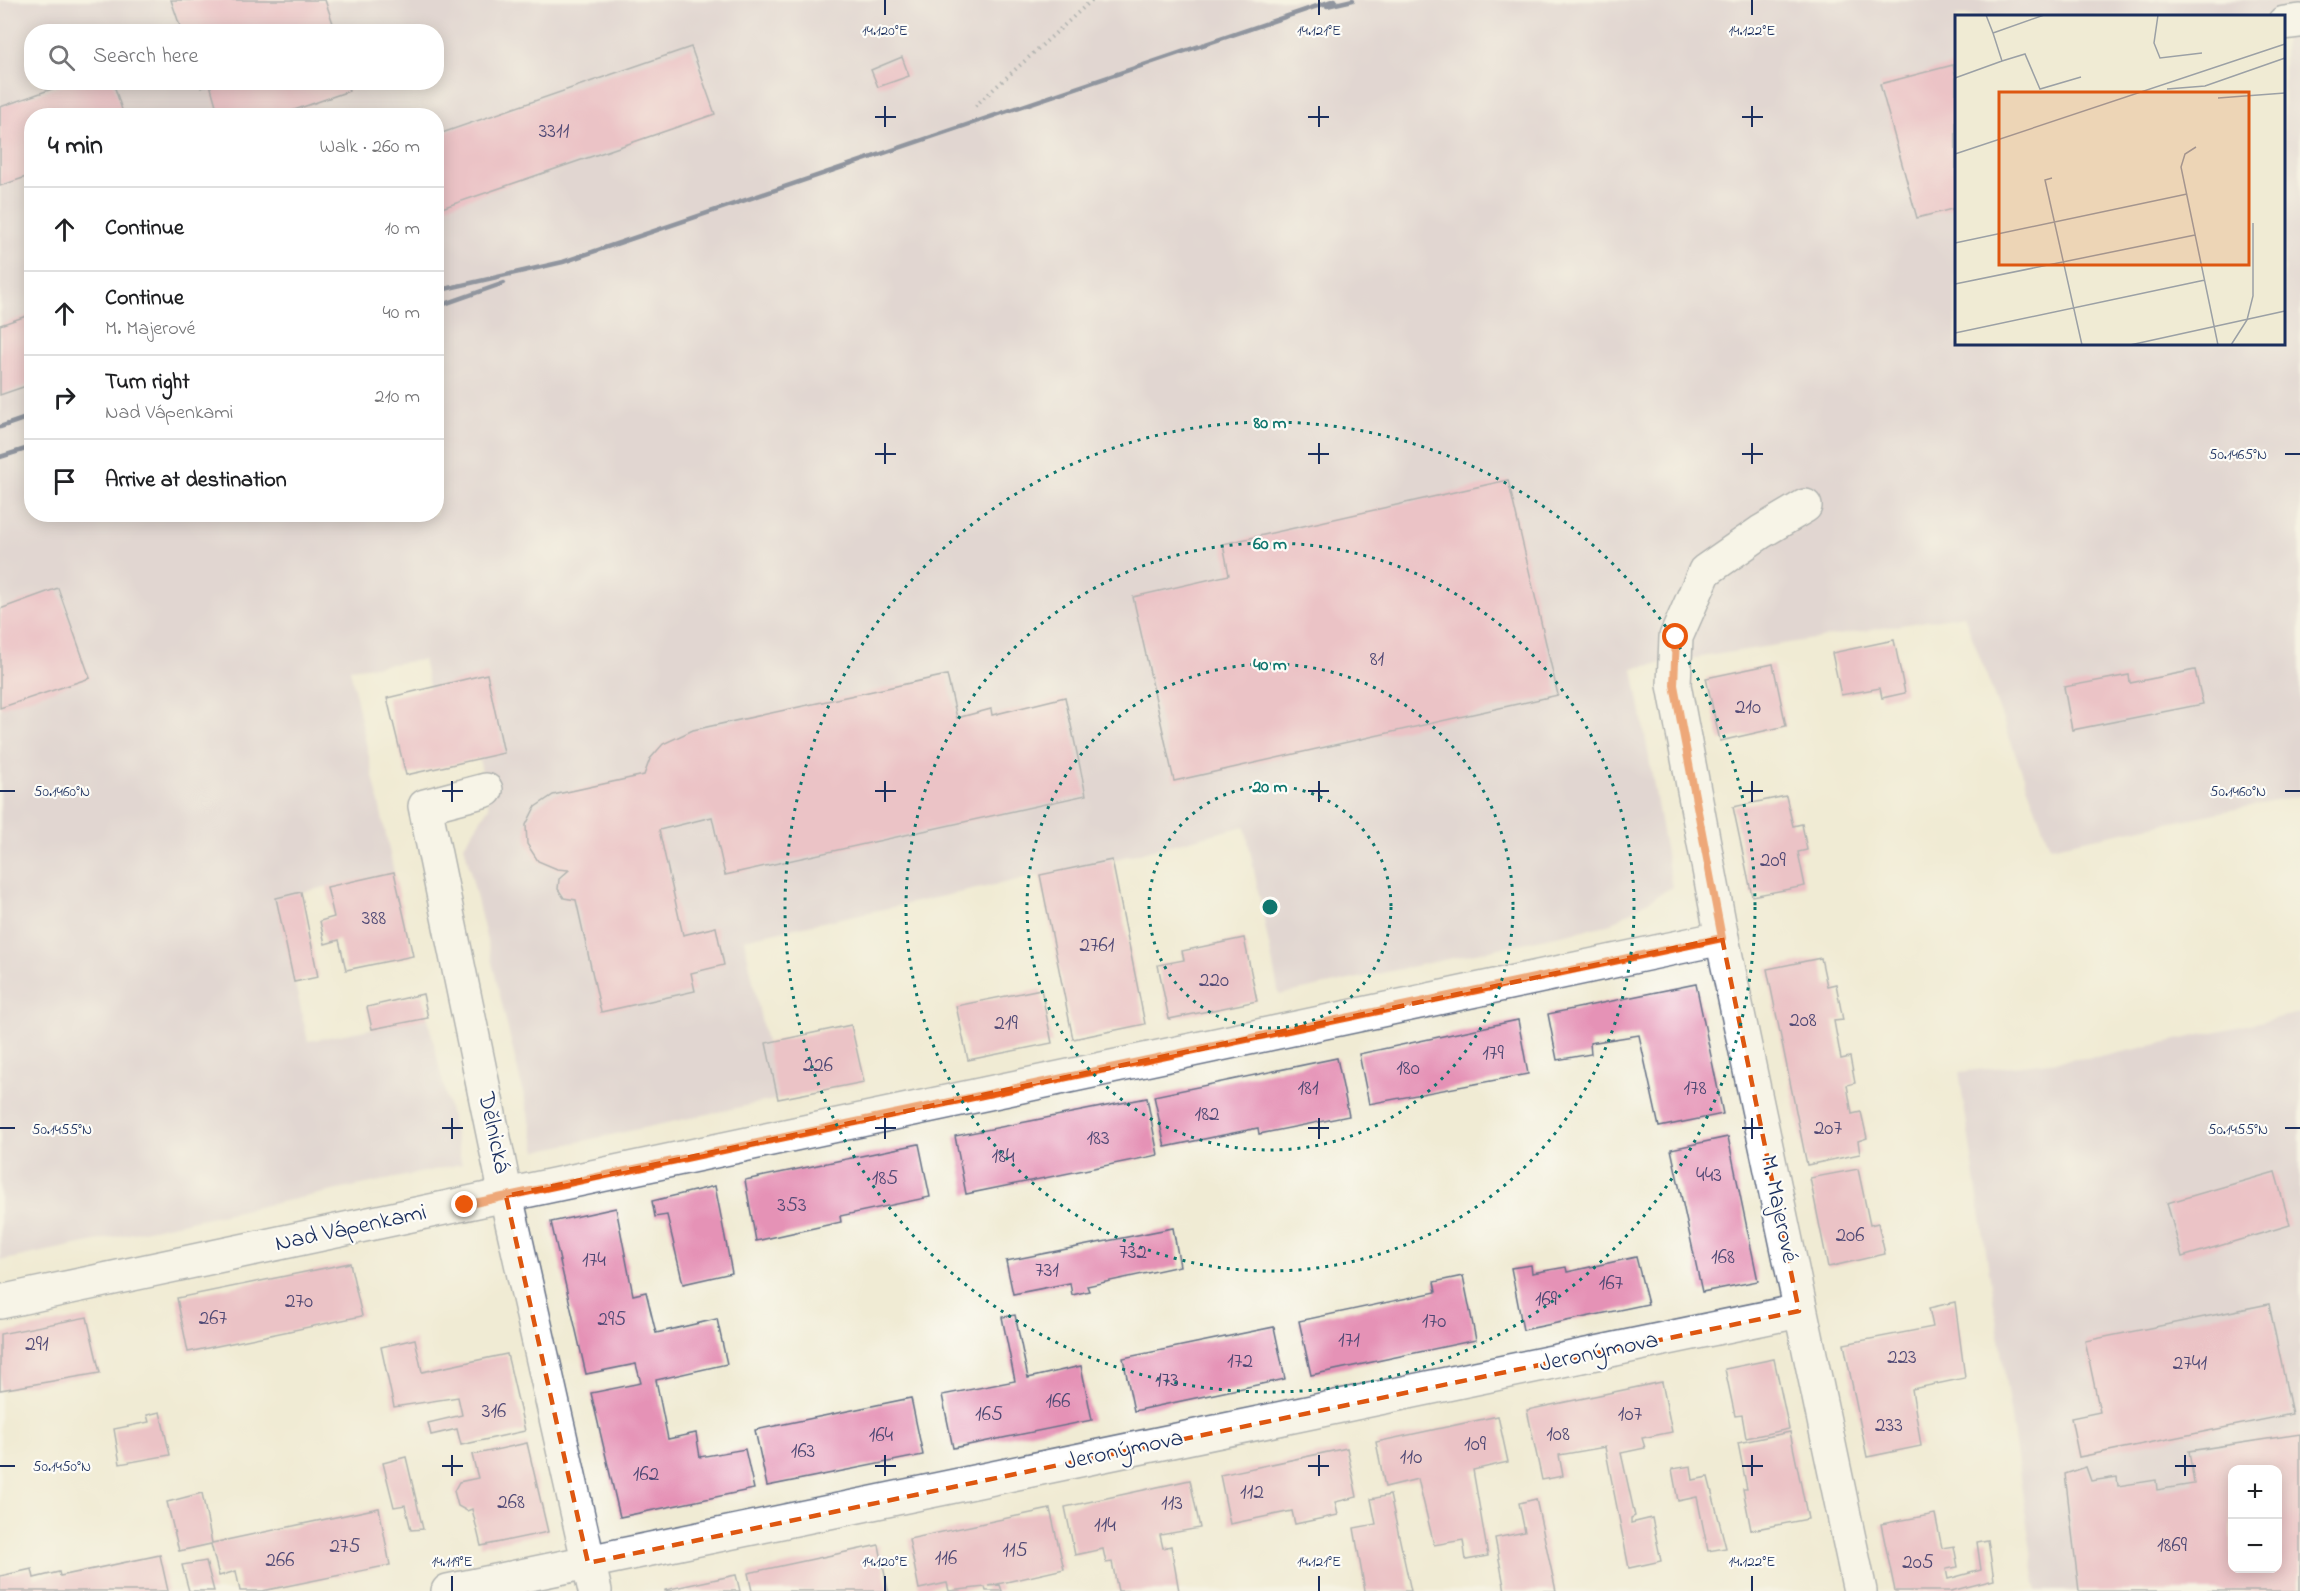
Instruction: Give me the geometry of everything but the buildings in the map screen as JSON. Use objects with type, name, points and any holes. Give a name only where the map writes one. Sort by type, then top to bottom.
[{"type":"street","points":[[2285,22],[2300,21]]},
{"type":"street","name":"M. Majerové","points":[[1805,506],[1761,532],[1705,571],[1676,637],[1674,685],[1722,938],[1860,1591]]},
{"type":"street","name":"Dělnická","points":[[486,790],[425,806],[506,1197],[591,1577]]},
{"type":"street","name":"Nad Vápenkami","points":[[0,1302],[506,1197],[1722,938]]},
{"type":"street","name":"Jeronýmova","points":[[448,1591],[591,1577],[1799,1311]]},
{"type":"path","points":[[975,106],[1092,0]]},
{"type":"highlighted area","points":[[1722,938],[1799,1311],[588,1563],[506,1196]]},
{"type":"shaded area","points":[[0,0],[2300,0],[2300,796],[2050,847],[1964,615],[1633,668],[1672,887],[1608,925],[1279,995],[1245,826],[1112,860],[744,939],[778,1099],[537,1151],[464,845],[489,807],[475,739],[430,690],[423,660],[350,669],[394,872],[276,898],[308,1041],[428,1018],[462,1164],[0,1261]]},
{"type":"shaded area","points":[[2300,1013],[2300,1591],[2037,1591],[1959,1072],[2104,1056]]},
{"type":"railway","points":[[444,289],[563,262],[1335,0]]},
{"type":"railway","points":[[1327,6],[1353,0]]},
{"type":"railway","points":[[444,304],[504,283]]},
{"type":"railway","points":[[0,427],[24,419]]},
{"type":"railway","points":[[0,457],[24,450]]},
{"type":"route","points":[[465,1205],[1722,938],[1674,685],[1676,637]]}]
